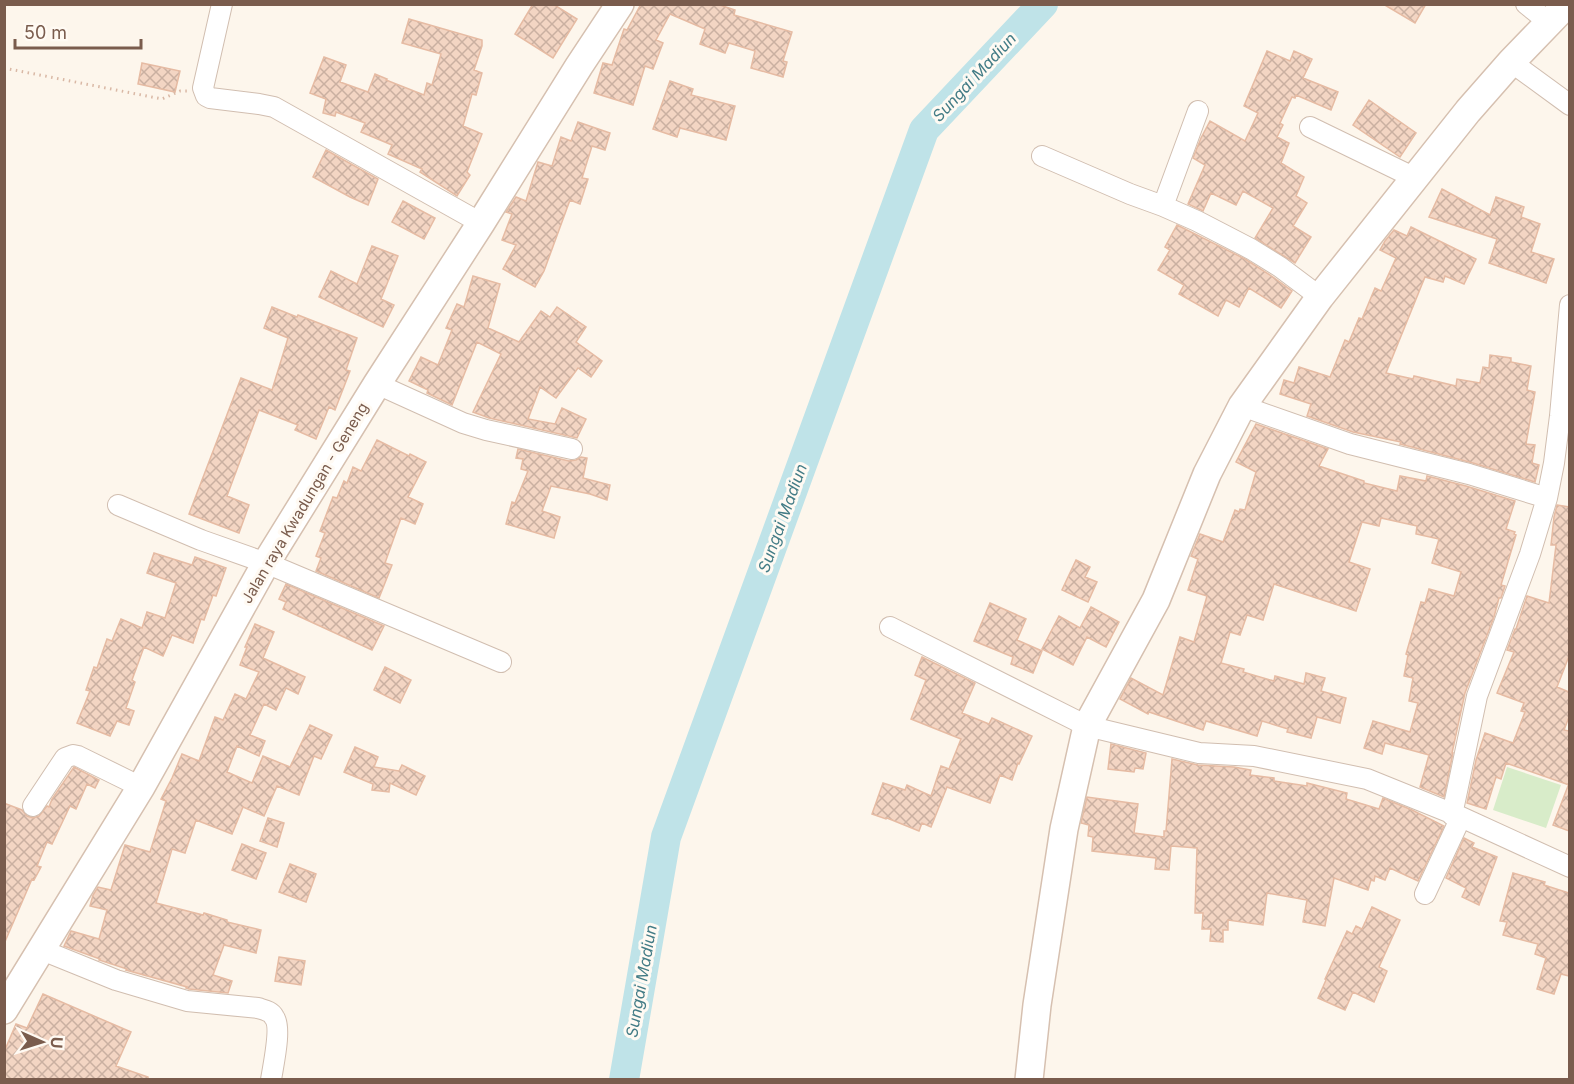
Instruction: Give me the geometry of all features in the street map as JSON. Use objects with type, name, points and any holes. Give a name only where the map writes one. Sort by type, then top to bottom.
[{"type":"street","points":[[222,4],[203,88],[206,96],[274,107],[481,223]]},
{"type":"street","name":"Jalan raya Kwadungan - Geneng","points":[[4,1010],[141,787],[266,563],[377,384],[620,4]]},
{"type":"street","points":[[1029,1080],[1037,1005],[1064,829],[1087,726],[1156,600],[1208,474],[1242,406],[1320,297],[1468,111],[1511,62],[1559,14],[1526,4]]},
{"type":"street","points":[[1511,62],[1569,105]]},
{"type":"street","points":[[1163,206],[1198,111]]},
{"type":"street","points":[[1310,126],[1415,177]]},
{"type":"street","points":[[1041,156],[1197,221],[1251,249],[1320,297]]},
{"type":"street","points":[[1425,894],[1456,816],[1477,696],[1530,554],[1547,498],[1560,416],[1569,305]]},
{"type":"street","points":[[377,384],[463,423],[572,449]]},
{"type":"street","points":[[1242,406],[1350,444],[1469,474],[1547,498]]},
{"type":"street","points":[[118,505],[201,540],[266,563],[501,662]]},
{"type":"street","points":[[890,627],[1087,726],[1199,753],[1254,756],[1367,779],[1414,797],[1569,867]]},
{"type":"street","points":[[33,806],[65,758],[73,754],[141,787]]},
{"type":"street","points":[[42,950],[116,980],[187,1001],[258,1008],[274,1015],[278,1030],[271,1080]]},
{"type":"path","points":[[4,68],[162,99],[180,91],[203,92]]},
{"type":"green space","points":[[1507,767],[1561,785],[1546,828],[1493,810]]},
{"type":"building","points":[[533,4],[553,4],[577,19],[553,58],[515,34]]},
{"type":"building","points":[[641,4],[717,4],[735,10],[734,15],[792,32],[783,61],[787,62],[783,77],[751,68],[755,51],[729,43],[725,53],[700,44],[705,29],[670,14],[656,40],[663,43],[653,69],[645,66],[633,105],[594,93],[603,63],[612,65],[624,29],[627,30]]},
{"type":"building","points":[[1383,4],[1426,4],[1415,23]]},
{"type":"building","points":[[409,19],[482,40],[474,70],[482,73],[476,95],[472,94],[463,126],[482,134],[467,172],[470,175],[457,196],[420,172],[422,169],[388,154],[392,145],[361,132],[365,123],[336,112],[335,116],[323,113],[326,99],[310,93],[324,57],[346,65],[340,82],[368,92],[375,74],[424,95],[427,83],[432,85],[441,54],[402,43]]},
{"type":"building","points":[[1267,51],[1290,61],[1294,51],[1312,59],[1303,78],[1338,92],[1331,110],[1296,95],[1295,98],[1292,97],[1280,123],[1283,125],[1277,137],[1289,143],[1281,163],[1304,177],[1296,196],[1307,203],[1293,226],[1311,237],[1295,263],[1255,238],[1273,208],[1243,191],[1236,205],[1211,193],[1203,211],[1188,204],[1205,165],[1193,158],[1210,121],[1245,141],[1258,113],[1244,106]]},
{"type":"building","points":[[142,63],[180,71],[175,92],[138,84]]},
{"type":"building","points":[[670,81],[693,89],[691,95],[735,106],[726,140],[680,128],[677,137],[653,129]]},
{"type":"building","points":[[1369,100],[1416,133],[1400,157],[1353,125]]},
{"type":"building","points":[[578,122],[610,133],[605,150],[592,146],[582,178],[588,179],[580,204],[570,200],[544,271],[535,287],[503,269],[516,245],[502,240],[512,214],[506,212],[516,197],[526,201],[538,162],[552,166],[561,137],[571,141]]},
{"type":"building","points":[[326,150],[378,179],[368,205],[313,177]]},
{"type":"building","points":[[1442,189],[1490,215],[1496,197],[1524,207],[1521,217],[1540,224],[1531,252],[1554,259],[1546,283],[1489,263],[1497,239],[1429,217]]},
{"type":"building","points":[[403,201],[435,218],[424,239],[392,222]]},
{"type":"building","points":[[1177,225],[1245,259],[1292,291],[1281,308],[1249,288],[1239,307],[1226,300],[1218,316],[1179,294],[1184,285],[1158,270],[1170,250],[1165,247]]},
{"type":"building","points":[[1411,227],[1476,259],[1464,284],[1445,276],[1443,282],[1425,277],[1386,373],[1413,379],[1414,376],[1456,386],[1457,379],[1480,383],[1483,367],[1489,368],[1490,355],[1511,358],[1511,362],[1531,366],[1527,390],[1535,392],[1526,444],[1535,445],[1532,463],[1539,465],[1535,482],[1400,444],[1401,442],[1353,432],[1307,416],[1311,404],[1280,394],[1284,380],[1294,383],[1299,367],[1330,377],[1345,340],[1349,342],[1375,288],[1381,291],[1396,258],[1380,250],[1394,230],[1407,236]]},
{"type":"building","points":[[372,246],[398,256],[381,299],[394,305],[383,327],[319,297],[331,271],[357,284]]},
{"type":"building","points":[[473,276],[500,284],[488,328],[519,342],[541,311],[550,317],[557,307],[586,327],[576,342],[602,361],[591,377],[578,368],[556,398],[540,387],[528,419],[555,424],[562,408],[586,419],[577,438],[489,418],[473,412],[501,354],[477,342],[452,405],[409,381],[421,357],[438,365],[452,330],[446,328],[457,304],[464,307]]},
{"type":"building","points":[[272,307],[357,338],[346,370],[350,371],[335,410],[329,407],[316,439],[295,430],[298,425],[259,410],[227,496],[249,505],[239,533],[189,514],[241,378],[272,390],[288,338],[264,328]]},
{"type":"building","points":[[1256,424],[1328,449],[1319,466],[1364,481],[1364,483],[1397,491],[1400,476],[1426,481],[1427,476],[1515,501],[1506,529],[1515,532],[1516,535],[1501,585],[1505,586],[1465,693],[1444,797],[1420,787],[1429,755],[1385,743],[1382,754],[1364,748],[1373,721],[1410,732],[1418,703],[1409,701],[1413,678],[1404,676],[1408,655],[1406,654],[1421,602],[1425,603],[1429,589],[1454,596],[1461,572],[1432,563],[1439,539],[1416,534],[1417,526],[1381,518],[1379,526],[1362,522],[1349,562],[1370,569],[1356,611],[1274,584],[1263,620],[1247,615],[1240,635],[1230,632],[1221,663],[1274,681],[1275,676],[1304,684],[1306,673],[1325,678],[1321,691],[1346,698],[1340,723],[1317,717],[1311,738],[1287,732],[1288,729],[1262,721],[1257,736],[1206,721],[1203,730],[1149,712],[1148,714],[1120,699],[1131,678],[1163,695],[1180,637],[1194,642],[1207,596],[1188,590],[1198,559],[1191,556],[1200,534],[1223,542],[1235,510],[1239,512],[1240,509],[1245,510],[1256,472],[1236,462]]},
{"type":"building","points":[[377,440],[426,462],[408,497],[423,504],[415,524],[401,518],[385,563],[392,565],[379,598],[316,571],[321,558],[316,556],[325,533],[320,531],[333,497],[337,498],[344,481],[347,483],[353,467],[361,471]]},
{"type":"building","points":[[518,449],[569,461],[581,457],[587,458],[583,478],[610,485],[607,500],[551,486],[542,511],[560,517],[554,538],[506,524],[512,502],[515,503],[528,471],[521,469],[523,459],[516,458]]},
{"type":"building","points":[[1557,505],[1569,507],[1569,656],[1557,687],[1569,692],[1569,717],[1564,730],[1569,731],[1569,785],[1506,763],[1501,779],[1496,777],[1486,809],[1467,803],[1476,760],[1485,733],[1513,743],[1525,712],[1521,711],[1524,703],[1497,693],[1514,652],[1507,650],[1527,596],[1549,603],[1556,545],[1551,545]]},
{"type":"building","points":[[154,553],[192,565],[195,557],[226,568],[216,596],[213,595],[204,620],[201,619],[193,643],[172,635],[163,656],[144,647],[132,680],[135,682],[126,708],[134,711],[129,725],[117,721],[110,736],[77,723],[90,691],[86,690],[94,667],[97,668],[107,639],[112,641],[121,619],[142,628],[147,612],[165,618],[176,583],[147,573]]},
{"type":"building","points":[[1076,560],[1090,567],[1085,577],[1097,582],[1088,602],[1062,590]]},
{"type":"building","points":[[286,584],[384,626],[372,650],[283,609],[286,602],[279,599]]},
{"type":"building","points":[[990,603],[1026,619],[1017,640],[1042,651],[1033,673],[1011,664],[1013,657],[974,641]]},
{"type":"building","points":[[1091,607],[1119,622],[1106,647],[1087,637],[1073,665],[1042,649],[1059,616],[1080,628]]},
{"type":"building","points":[[255,624],[274,632],[263,658],[305,677],[298,694],[286,688],[276,710],[264,704],[250,735],[265,741],[259,756],[237,746],[227,772],[252,783],[263,756],[290,767],[310,725],[332,735],[321,759],[314,756],[299,795],[277,786],[264,816],[243,807],[232,834],[196,820],[185,853],[172,849],[156,903],[203,915],[204,913],[227,920],[227,922],[261,930],[256,953],[224,945],[213,975],[232,981],[228,993],[189,989],[126,970],[64,946],[71,931],[99,939],[107,910],[90,906],[93,895],[98,887],[111,890],[125,845],[150,852],[166,801],[161,799],[182,754],[199,761],[215,717],[223,720],[235,694],[246,699],[259,672],[240,665]]},
{"type":"building","points":[[922,657],[975,683],[962,713],[989,724],[992,718],[1032,736],[1012,780],[1000,775],[990,803],[947,787],[931,827],[922,823],[919,831],[872,814],[883,783],[905,790],[907,785],[931,796],[941,766],[949,769],[961,739],[911,719],[926,680],[915,675]]},
{"type":"building","points":[[385,667],[411,680],[400,703],[374,690]]},
{"type":"building","points":[[1111,744],[1146,753],[1143,769],[1135,768],[1134,772],[1108,769]]},
{"type":"building","points":[[355,747],[378,757],[374,767],[399,771],[402,765],[425,776],[416,795],[390,783],[389,792],[372,790],[373,784],[344,772]]},
{"type":"building","points":[[1172,759],[1198,765],[1251,770],[1250,775],[1274,778],[1274,781],[1307,786],[1307,783],[1347,793],[1346,799],[1379,809],[1383,798],[1444,826],[1418,881],[1390,868],[1385,880],[1375,876],[1374,881],[1371,880],[1368,890],[1334,878],[1325,926],[1303,922],[1307,900],[1267,893],[1263,925],[1228,920],[1228,930],[1223,930],[1223,942],[1210,941],[1211,929],[1202,929],[1203,913],[1195,913],[1197,848],[1171,846],[1169,870],[1155,869],[1156,858],[1092,851],[1093,837],[1088,836],[1089,825],[1081,823],[1087,797],[1138,804],[1134,833],[1164,837]]},
{"type":"building","points":[[74,767],[99,780],[95,788],[87,784],[76,809],[70,806],[52,844],[47,842],[37,866],[41,867],[34,880],[32,879],[4,944],[4,803],[22,810],[27,816],[33,818],[39,816],[47,806],[49,807]]},
{"type":"building","points":[[1569,786],[1569,831],[1553,825]]},
{"type":"building","points":[[268,818],[284,823],[277,847],[260,841]]},
{"type":"building","points":[[1464,838],[1474,843],[1472,847],[1497,857],[1479,905],[1462,897],[1466,888],[1446,878]]},
{"type":"building","points":[[242,844],[266,853],[256,879],[232,870]]},
{"type":"building","points":[[290,864],[316,874],[306,902],[279,892]]},
{"type":"building","points":[[1513,873],[1545,882],[1544,885],[1569,893],[1569,976],[1561,974],[1554,994],[1537,989],[1546,958],[1535,954],[1538,944],[1503,935],[1507,922],[1500,921]]},
{"type":"building","points":[[1372,907],[1400,920],[1379,967],[1387,971],[1374,1002],[1353,992],[1345,1010],[1318,998],[1347,931],[1352,934],[1356,926],[1362,929]]},
{"type":"building","points":[[279,957],[305,961],[301,985],[275,981]]},
{"type":"building","points":[[43,994],[131,1032],[116,1066],[148,1077],[148,1080],[4,1080],[4,1052],[16,1024],[27,1028]]},
{"type":"waterway","name":"Sungai Madiun","points":[[624,1080],[666,837],[924,130],[1043,4]]}]
